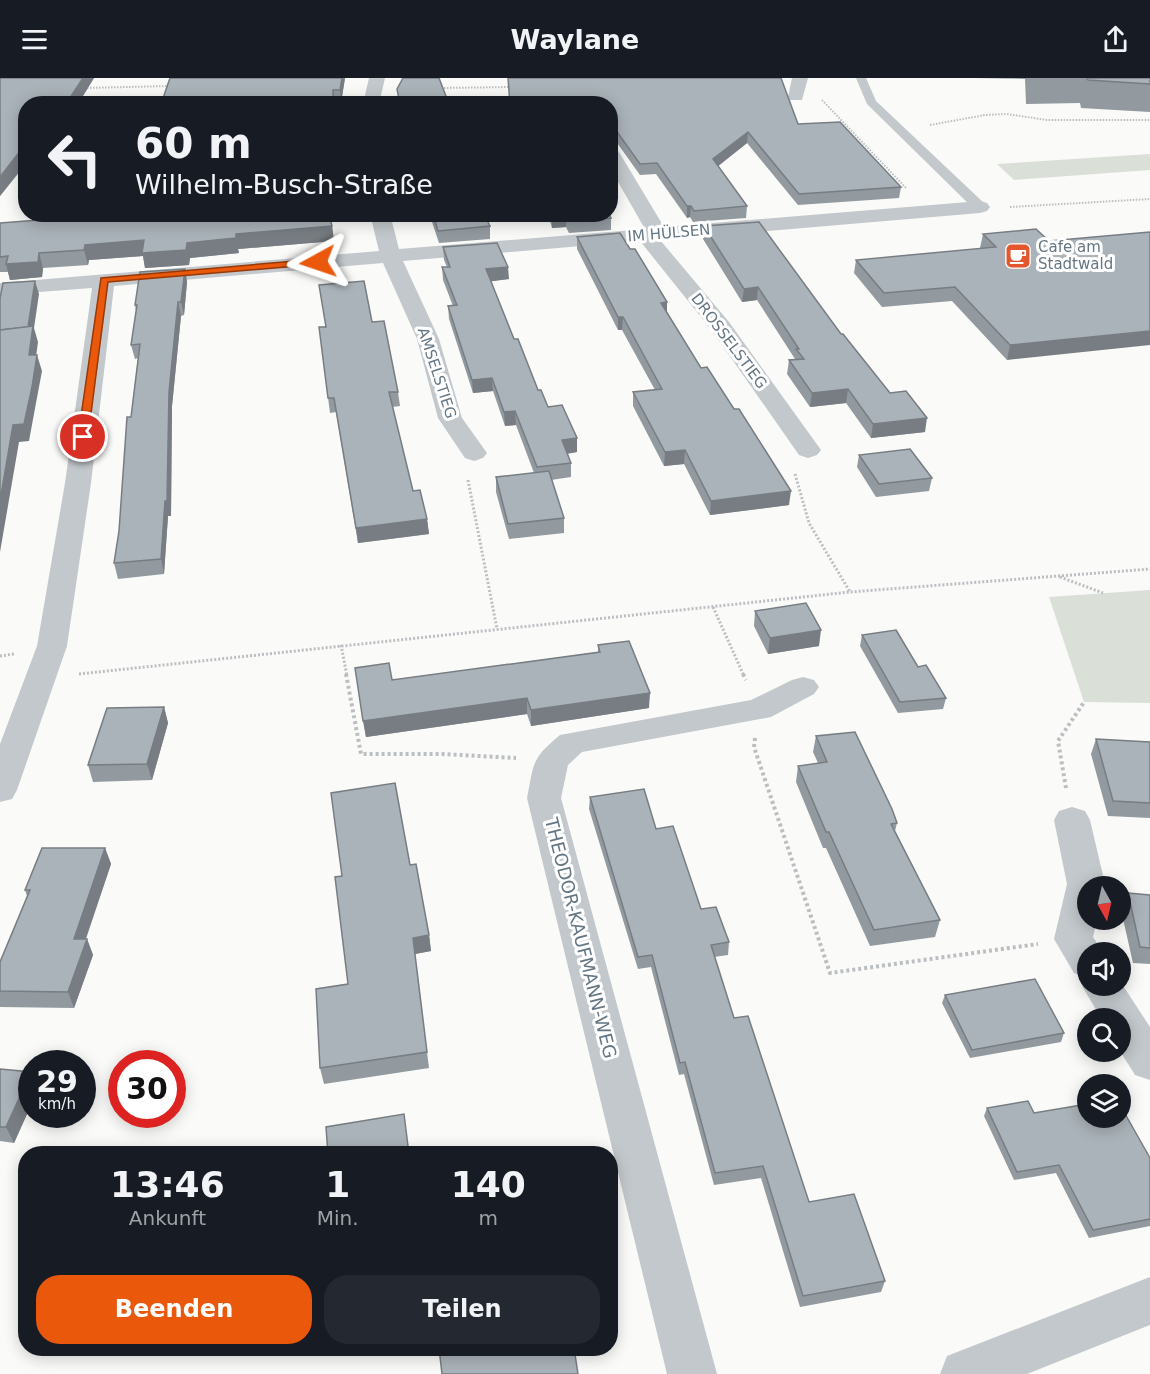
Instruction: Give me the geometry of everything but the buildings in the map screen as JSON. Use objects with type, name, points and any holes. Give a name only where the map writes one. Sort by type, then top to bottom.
[{"type":"street","points":[[373,96],[377,78]]},
{"type":"street","points":[[796,97],[800,78]]},
{"type":"street","name":"DROSSELSTIEG","points":[[618,168],[652,234],[808,450]]},
{"type":"street","name":"IM HÜLSEN","points":[[0,289],[980,207]]},
{"type":"street","name":"AMSELSTIEG","points":[[382,222],[390,256],[428,339],[450,418],[474,453]]},
{"type":"street","points":[[0,790],[52,646],[76,495],[104,279]]},
{"type":"street","points":[[552,760],[572,743],[759,709],[803,687]]},
{"type":"street","name":"THEODOR-KAUFMANN-WEG","points":[[552,760],[544,798],[692,1374]]},
{"type":"street","points":[[1072,820],[1086,884],[1081,942]]},
{"type":"street","points":[[1108,996],[1150,1062]]},
{"type":"street","points":[[965,1374],[1150,1301]]},
{"type":"lane","points":[[861,78],[871,102],[980,207]]},
{"type":"path","points":[[796,97],[822,100],[930,212]]},
{"type":"path","points":[[900,129],[996,114],[1047,120],[1150,120]]},
{"type":"path","points":[[980,207],[1150,199]]},
{"type":"path","points":[[808,450],[791,461],[809,523],[849,592]]},
{"type":"path","points":[[474,453],[467,473],[497,629]]},
{"type":"path","points":[[42,678],[849,592],[1150,569]]},
{"type":"path","points":[[1057,576],[1104,593]]},
{"type":"path","points":[[713,607],[759,709],[754,747],[830,973],[1077,950]]},
{"type":"path","points":[[341,645],[361,754],[442,754],[552,760]]},
{"type":"path","points":[[1072,820],[1058,741],[1084,702]]},
{"type":"shaded area","points":[[1150,154],[1150,170],[1014,180],[997,164]]},
{"type":"shaded area","points":[[1150,590],[1150,703],[1084,702],[1049,597]]},
{"type":"place","name":"Cafe am Stadtwald","points":[[1018,256]]},
{"type":"route","points":[[83,437],[104,279],[318,262]]}]
